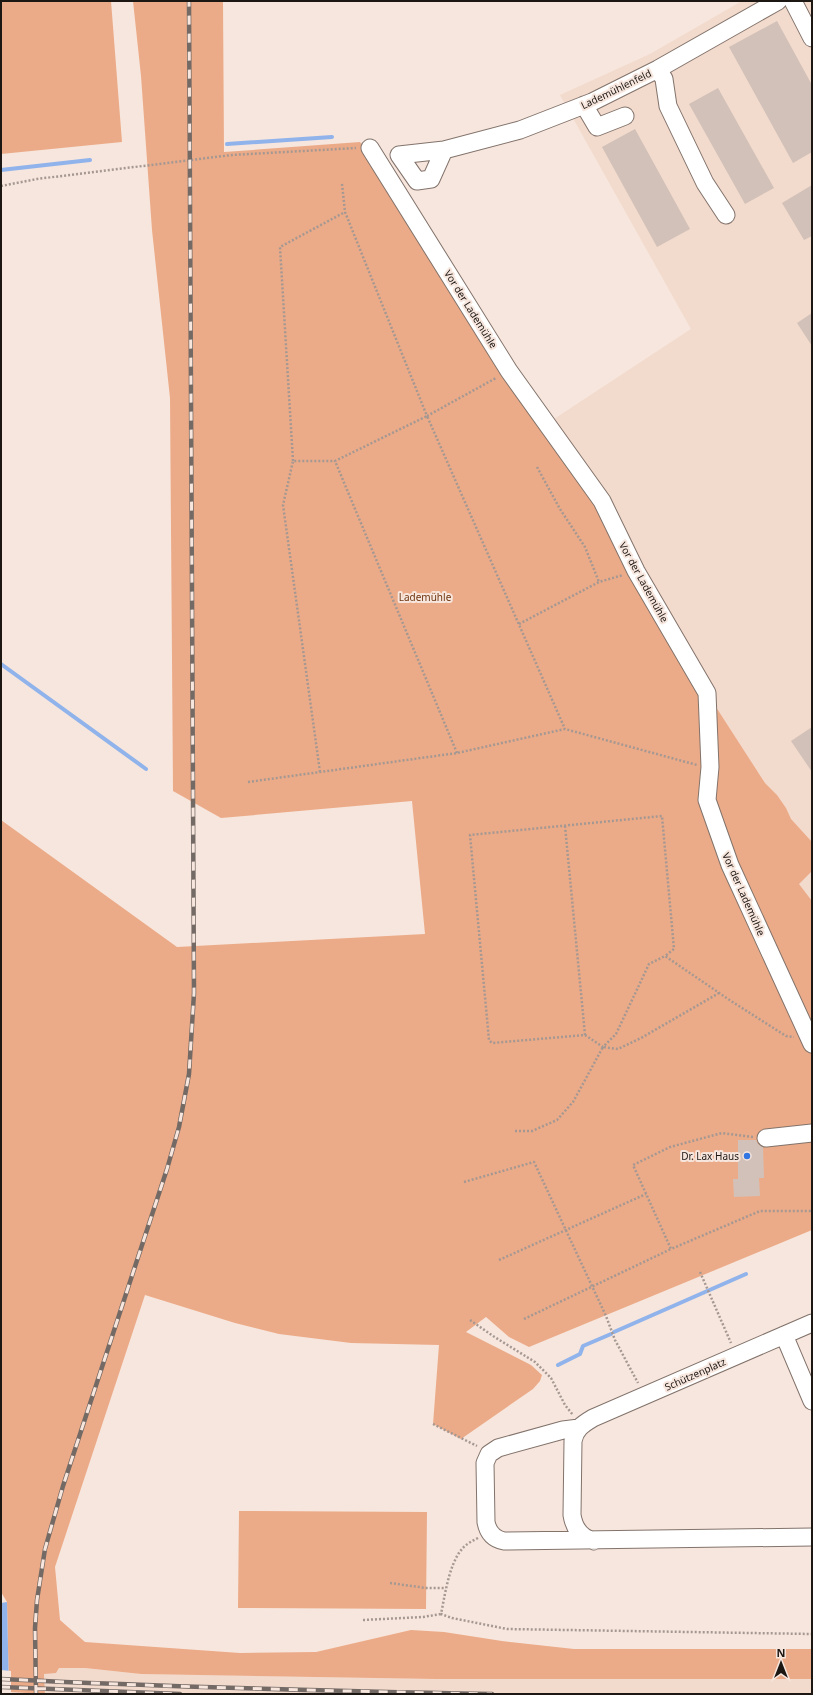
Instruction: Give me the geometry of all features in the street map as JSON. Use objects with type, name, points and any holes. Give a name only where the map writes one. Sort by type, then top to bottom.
[{"type":"street","name":"Lademühlenfeld","points":[[399,155],[444,150],[520,130],[584,105],[658,69],[778,1]]},
{"type":"street","points":[[793,1],[812,38]]},
{"type":"street","points":[[658,69],[664,79],[668,106],[705,183],[726,214]]},
{"type":"street","points":[[584,105],[597,127],[625,116]]},
{"type":"street","points":[[374,153],[399,155],[417,181],[431,179],[444,150]]},
{"type":"street","name":"Vor der Lademühle","points":[[374,153],[509,371],[602,501],[636,570],[707,693],[710,767],[707,800],[730,865],[811,1042]]},
{"type":"street","points":[[766,1138],[812,1133]]},
{"type":"street","name":"Schützenplatz","points":[[581,1426],[593,1418],[812,1323]]},
{"type":"street","points":[[784,1335],[812,1401]]},
{"type":"street","points":[[581,1426],[498,1448],[489,1454],[485,1463],[485,1517],[488,1531],[495,1538],[504,1542],[812,1537]]},
{"type":"street","points":[[581,1426],[576,1432],[573,1441],[572,1521],[582,1536],[588,1540],[596,1541]]},
{"type":"path","points":[[1,186],[225,156],[374,153]]},
{"type":"path","points":[[342,184],[345,212],[427,416],[566,729]]},
{"type":"path","points":[[320,772],[283,505],[293,461],[280,247],[345,212]]},
{"type":"path","points":[[293,461],[335,461],[427,416],[509,371]]},
{"type":"path","points":[[335,461],[457,754]]},
{"type":"path","points":[[537,467],[560,509],[585,547],[599,582]]},
{"type":"path","points":[[519,624],[599,582],[636,570]]},
{"type":"path","points":[[248,782],[457,754],[566,729],[710,767]]},
{"type":"path","points":[[515,1131],[532,1131],[557,1120],[573,1102],[603,1046],[616,1034],[649,964],[665,956],[674,948],[662,816],[470,835],[488,1032],[489,1040],[492,1043],[585,1035],[603,1046],[618,1049],[641,1038],[719,993]]},
{"type":"path","points":[[566,826],[585,1035]]},
{"type":"path","points":[[665,956],[786,1036],[811,1042]]},
{"type":"path","points":[[671,1249],[633,1165],[670,1147],[722,1133],[766,1138]]},
{"type":"path","points":[[464,1182],[534,1162],[634,1378],[646,1395]]},
{"type":"path","points":[[499,1260],[646,1194]]},
{"type":"path","points":[[524,1319],[671,1249],[760,1211],[812,1211]]},
{"type":"path","points":[[700,1272],[736,1356]]},
{"type":"path","points":[[470,1320],[538,1364],[550,1378],[569,1411],[581,1426]]},
{"type":"path","points":[[433,1424],[461,1439]]},
{"type":"path","points":[[440,1614],[446,1588],[456,1559],[462,1549],[488,1531]]},
{"type":"path","points":[[390,1583],[426,1588],[446,1588]]},
{"type":"path","points":[[362,1620],[423,1617],[440,1614],[452,1618],[507,1629],[812,1634]]},
{"type":"shaded area","points":[[742,1],[812,1],[812,901],[798,884],[765,783],[705,690],[551,421],[691,329],[560,95],[650,54]]},
{"type":"shaded area","points":[[59,1668],[85,1668],[141,1674],[436,1679],[812,1679],[812,1694],[45,1694],[44,1673],[56,1673]]},
{"type":"green space","points":[[1,1],[111,1],[122,142],[1,154]]},
{"type":"green space","name":"Lademühle","points":[[133,1],[223,1],[224,152],[360,142],[604,499],[705,690],[765,783],[777,795],[786,808],[791,819],[812,842],[812,871],[799,884],[812,901],[812,1230],[529,1347],[509,1337],[486,1317],[466,1332],[531,1365],[542,1375],[540,1381],[533,1389],[461,1439],[433,1424],[439,1345],[351,1343],[279,1334],[235,1323],[145,1295],[55,1567],[60,1620],[85,1642],[240,1653],[316,1652],[411,1630],[444,1632],[502,1641],[574,1649],[812,1649],[812,1679],[436,1679],[141,1674],[85,1668],[59,1668],[56,1673],[44,1674],[45,1694],[9,1692],[7,1602],[1,1592],[1,820],[177,947],[425,934],[412,801],[221,818],[173,791],[170,398],[152,230],[141,76]]},
{"type":"green space","points":[[239,1511],[427,1512],[426,1609],[238,1608]]},
{"type":"water","points":[[7,1602],[9,1694],[1,1694],[1,1603]]},
{"type":"pier","points":[[1,1670],[11,1671],[11,1694],[1,1693]]},
{"type":"building","points":[[777,21],[812,85],[812,152],[793,163],[729,47]]},
{"type":"building","points":[[718,88],[774,188],[745,204],[689,104]]},
{"type":"building","points":[[635,129],[690,229],[657,247],[602,147]]},
{"type":"building","points":[[812,185],[812,236],[804,240],[782,203]]},
{"type":"building","points":[[812,313],[812,346],[797,323]]},
{"type":"building","points":[[812,727],[812,772],[791,741]]},
{"type":"building","points":[[738,1140],[756,1140],[758,1144],[763,1147],[764,1178],[759,1178],[760,1196],[734,1197],[733,1179],[738,1179]]},
{"type":"waterway","points":[[227,144],[332,137]]},
{"type":"waterway","points":[[1,170],[90,160]]},
{"type":"waterway","points":[[1,664],[146,769]]},
{"type":"waterway","points":[[614,1332],[746,1274]]},
{"type":"waterway","points":[[558,1365],[580,1354],[583,1346],[611,1334]]},
{"type":"railway","points":[[36,1694],[35,1628],[37,1600],[45,1549],[63,1486],[167,1169],[179,1127],[189,1074],[194,993],[189,1]]},
{"type":"railway","points":[[1,1679],[369,1692],[492,1694]]},
{"type":"railway","points":[[1,1687],[180,1694]]},
{"type":"place","name":"Dr. Lax Haus","points":[[747,1156]]}]
